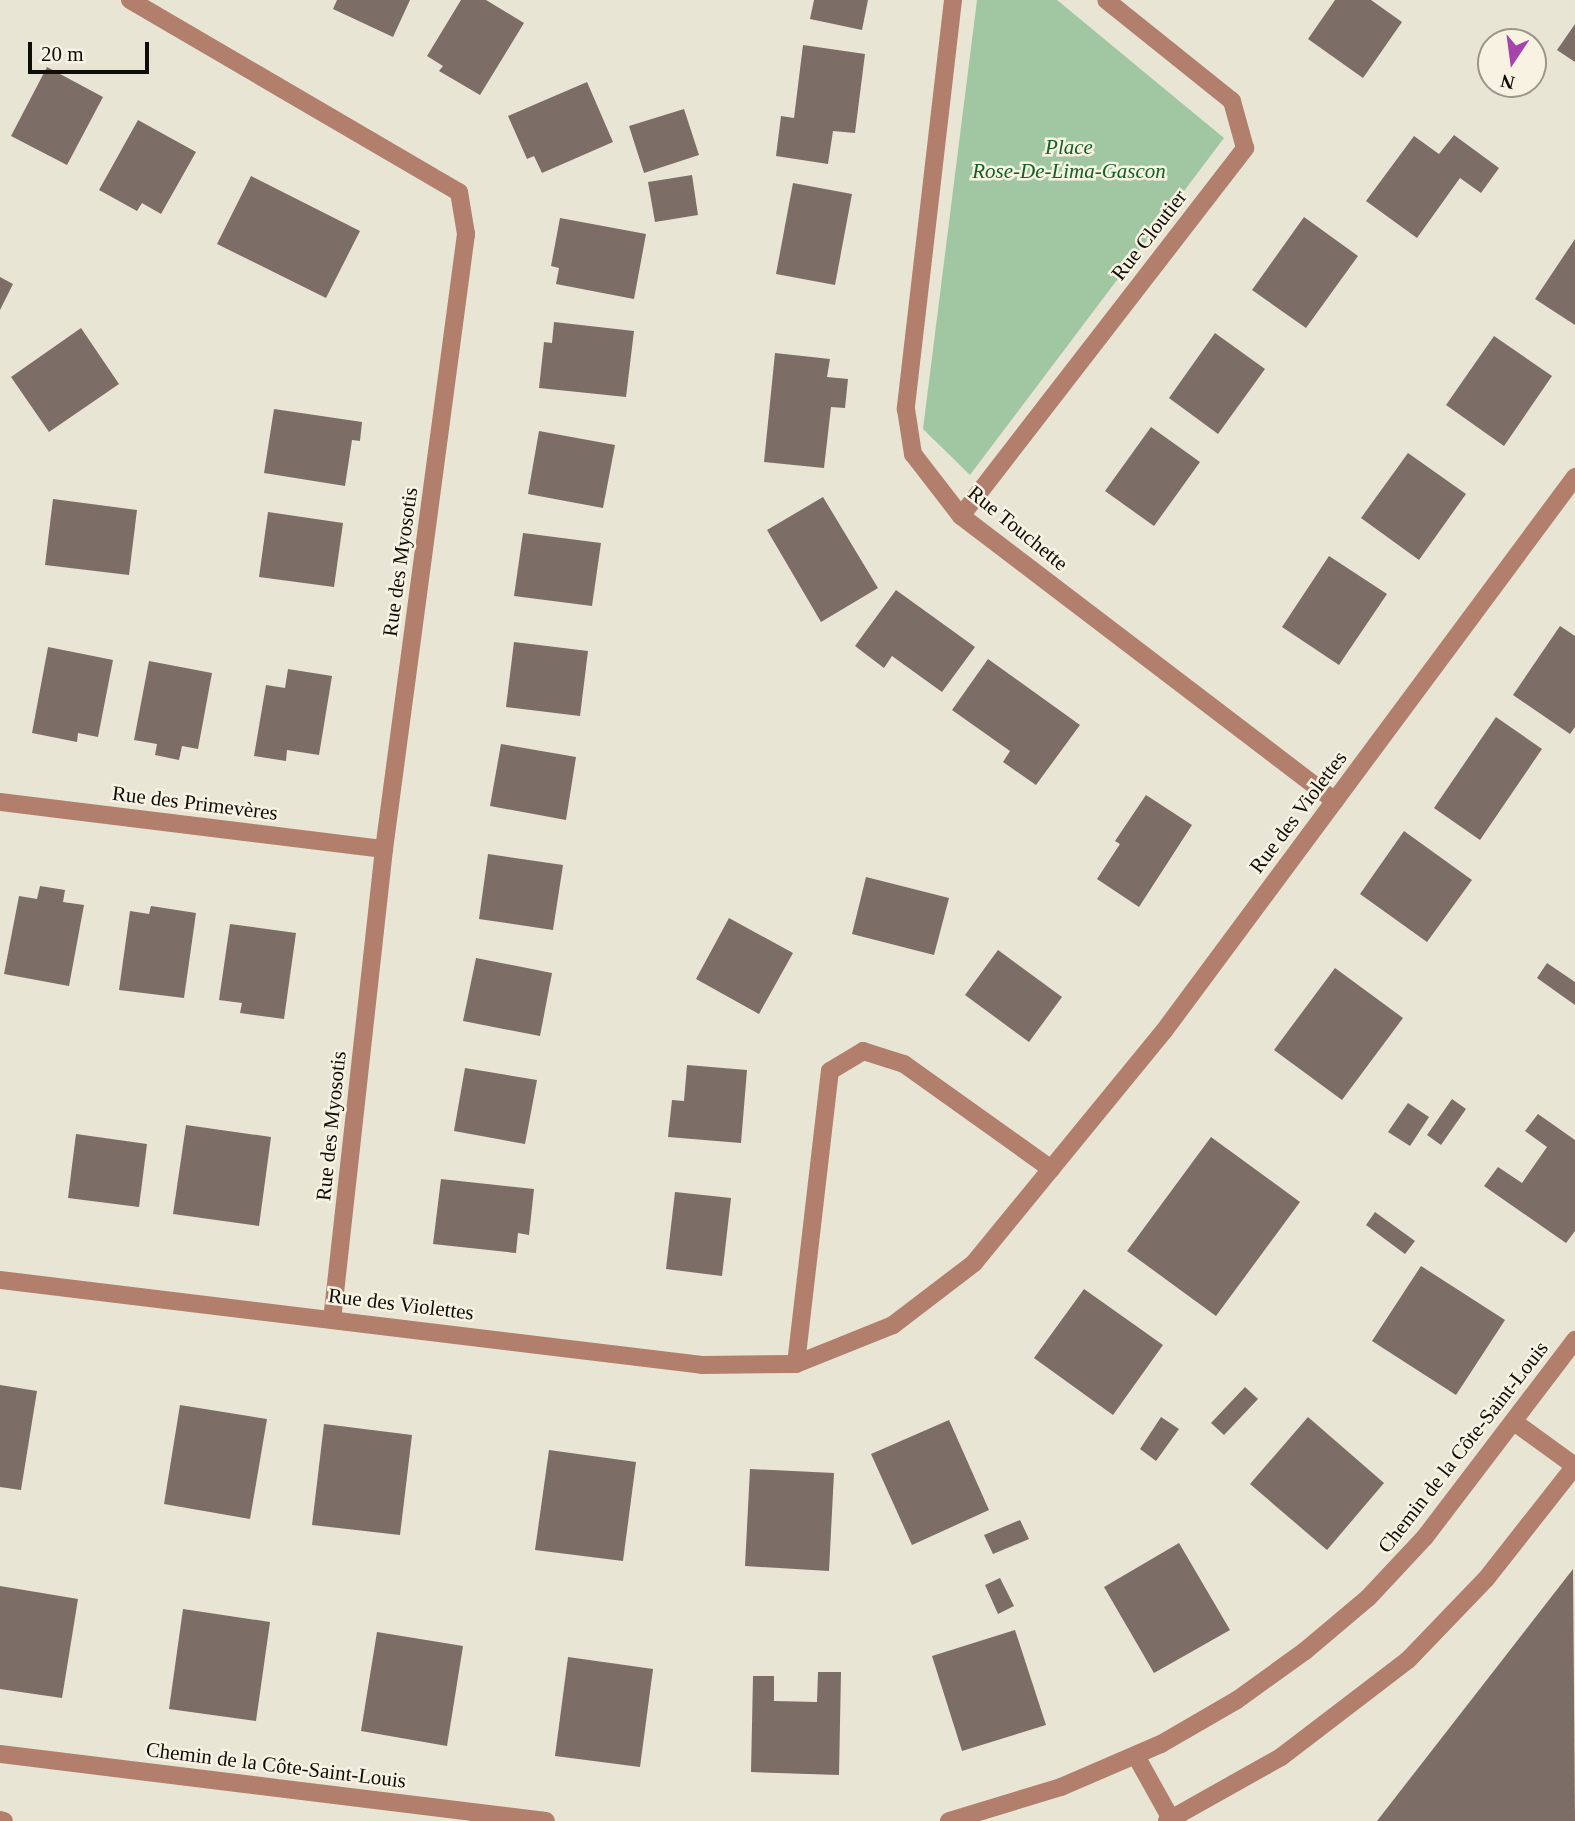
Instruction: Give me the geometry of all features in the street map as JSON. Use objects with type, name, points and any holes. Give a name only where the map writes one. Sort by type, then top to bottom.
[{"type":"street","name":"Rue des Myosotis","points":[[130,0],[459,192],[466,234],[384,849],[332,1318]]},
{"type":"street","name":"Rue Touchette","points":[[953,0],[906,409],[914,454],[961,516],[1335,801]]},
{"type":"street","name":"Rue Cloutier","points":[[961,516],[1245,148],[1232,101],[1106,0]]},
{"type":"street","name":"Rue des Violettes","points":[[0,1280],[332,1318],[702,1365],[796,1364],[893,1325],[974,1263],[1164,1031],[1575,477]]},
{"type":"street","name":"Rue des Primevères","points":[[0,802],[384,849]]},
{"type":"street","points":[[796,1364],[830,1072],[863,1051],[904,1063],[1051,1169]]},
{"type":"street","name":"Chemin de la Côte-Saint-Louis","points":[[949,1821],[1062,1787],[1136,1756],[1237,1700],[1339,1625],[1425,1537],[1575,1340]]},
{"type":"street","points":[[1136,1756],[1169,1820],[1281,1757],[1408,1660],[1486,1579],[1575,1466],[1514,1422]]},
{"type":"street","name":"Chemin de la Côte-Saint-Louis","points":[[0,1754],[546,1821]]},
{"type":"green space","name":"Place Rose-De-Lima-Gascon","points":[[977,0],[1057,0],[1224,138],[970,475],[923,429]]},
{"type":"building","points":[[337,0],[410,0],[393,37],[333,9]]},
{"type":"building","points":[[461,0],[486,0],[524,23],[480,95],[439,71],[443,66],[427,56]]},
{"type":"building","points":[[814,0],[868,0],[862,30],[810,19]]},
{"type":"building","points":[[1335,0],[1371,0],[1402,22],[1363,78],[1308,39]]},
{"type":"building","points":[[1575,24],[1575,62],[1557,50]]},
{"type":"building","points":[[803,45],[865,54],[855,133],[833,131],[828,164],[776,156],[781,116],[794,118]]},
{"type":"building","points":[[47,67],[103,97],[67,165],[11,136]]},
{"type":"building","points":[[587,82],[613,142],[542,173],[534,156],[527,159],[508,116]]},
{"type":"building","points":[[684,109],[699,155],[644,173],[629,126]]},
{"type":"building","points":[[138,120],[196,152],[161,214],[142,203],[137,211],[99,190]]},
{"type":"building","points":[[1454,135],[1499,168],[1481,193],[1460,178],[1417,238],[1366,201],[1414,136],[1439,154]]},
{"type":"building","points":[[692,175],[698,215],[655,222],[648,182]]},
{"type":"building","points":[[251,176],[360,231],[326,298],[217,244]]},
{"type":"building","points":[[793,183],[852,194],[835,285],[776,274]]},
{"type":"building","points":[[1304,217],[1358,256],[1306,328],[1252,290]]},
{"type":"building","points":[[560,218],[646,234],[634,299],[556,284],[559,268],[551,266]]},
{"type":"building","points":[[1575,239],[1575,325],[1535,299]]},
{"type":"building","points":[[0,277],[13,284],[0,310]]},
{"type":"building","points":[[554,322],[634,331],[626,397],[539,388],[544,342],[552,343]]},
{"type":"building","points":[[81,328],[119,384],[49,432],[11,377]]},
{"type":"building","points":[[1215,333],[1265,369],[1218,434],[1169,398]]},
{"type":"building","points":[[1494,336],[1552,376],[1504,446],[1446,405]]},
{"type":"building","points":[[775,353],[830,359],[827,377],[848,379],[845,408],[831,407],[824,468],[764,462]]},
{"type":"building","points":[[274,409],[362,422],[360,441],[352,440],[345,486],[264,473]]},
{"type":"building","points":[[1151,427],[1200,462],[1154,526],[1105,491]]},
{"type":"building","points":[[539,431],[615,445],[603,508],[528,494]]},
{"type":"building","points":[[1408,453],[1466,494],[1419,560],[1361,518]]},
{"type":"building","points":[[823,497],[878,588],[821,622],[767,530]]},
{"type":"building","points":[[53,499],[137,510],[129,575],[45,565]]},
{"type":"building","points":[[268,512],[343,523],[334,587],[259,577]]},
{"type":"building","points":[[523,533],[601,543],[592,606],[514,596]]},
{"type":"building","points":[[1329,556],[1387,594],[1339,665],[1282,627]]},
{"type":"building","points":[[896,590],[975,647],[942,692],[892,656],[884,668],[855,646]]},
{"type":"building","points":[[1560,626],[1575,636],[1575,727],[1570,734],[1513,695]]},
{"type":"building","points":[[514,642],[588,651],[580,716],[506,707]]},
{"type":"building","points":[[48,647],[113,660],[98,737],[78,733],[77,742],[32,733]]},
{"type":"building","points":[[988,659],[1080,725],[1036,785],[1003,762],[1010,751],[952,710]]},
{"type":"building","points":[[149,661],[212,673],[198,749],[182,746],[179,760],[155,755],[157,744],[134,740]]},
{"type":"building","points":[[288,669],[332,676],[319,755],[287,750],[286,761],[254,756],[266,685],[285,688]]},
{"type":"building","points":[[1496,717],[1542,749],[1480,840],[1434,808]]},
{"type":"building","points":[[501,744],[576,757],[566,820],[490,806]]},
{"type":"building","points":[[1146,795],[1192,825],[1139,907],[1097,879],[1120,844],[1115,841]]},
{"type":"building","points":[[1404,831],[1472,880],[1427,942],[1360,894]]},
{"type":"building","points":[[488,854],[563,865],[553,930],[479,919]]},
{"type":"building","points":[[866,877],[949,898],[934,955],[852,934]]},
{"type":"building","points":[[40,886],[65,890],[63,902],[84,905],[69,986],[4,974],[19,896],[37,899]]},
{"type":"building","points":[[151,906],[196,913],[184,998],[119,990],[130,911],[149,914]]},
{"type":"building","points":[[729,918],[793,953],[759,1014],[696,979]]},
{"type":"building","points":[[230,924],[296,933],[284,1019],[240,1013],[242,1003],[219,1000]]},
{"type":"building","points":[[998,950],[1062,997],[1029,1042],[965,995]]},
{"type":"building","points":[[476,958],[552,973],[540,1036],[463,1021]]},
{"type":"building","points":[[1547,963],[1575,982],[1575,1005],[1537,978]]},
{"type":"building","points":[[1335,968],[1403,1018],[1342,1100],[1274,1050]]},
{"type":"building","points":[[687,1065],[747,1070],[741,1143],[668,1137],[672,1100],[684,1101]]},
{"type":"building","points":[[465,1068],[537,1080],[525,1144],[454,1131]]},
{"type":"building","points":[[1452,1099],[1466,1109],[1441,1145],[1427,1135]]},
{"type":"building","points":[[1408,1103],[1429,1117],[1410,1146],[1388,1132]]},
{"type":"building","points":[[1538,1114],[1575,1140],[1575,1231],[1566,1243],[1484,1186],[1498,1167],[1522,1183],[1547,1147],[1525,1131]]},
{"type":"building","points":[[186,1125],[271,1137],[259,1226],[173,1214]]},
{"type":"building","points":[[76,1134],[147,1144],[139,1207],[68,1198]]},
{"type":"building","points":[[1211,1137],[1300,1202],[1216,1316],[1127,1251]]},
{"type":"building","points":[[441,1179],[534,1189],[529,1235],[518,1233],[516,1253],[433,1244]]},
{"type":"building","points":[[675,1192],[731,1198],[722,1276],[666,1269]]},
{"type":"building","points":[[1375,1212],[1415,1241],[1405,1254],[1366,1225]]},
{"type":"building","points":[[1421,1266],[1505,1320],[1456,1395],[1372,1341]]},
{"type":"building","points":[[1084,1289],[1163,1345],[1113,1415],[1034,1358]]},
{"type":"building","points":[[0,1385],[37,1391],[21,1490],[0,1487]]},
{"type":"building","points":[[1245,1387],[1258,1399],[1224,1435],[1211,1423]]},
{"type":"building","points":[[180,1405],[267,1419],[250,1519],[164,1504]]},
{"type":"building","points":[[1161,1417],[1179,1429],[1156,1461],[1140,1449]]},
{"type":"building","points":[[1308,1417],[1384,1483],[1327,1550],[1250,1484]]},
{"type":"building","points":[[949,1420],[989,1510],[912,1545],[871,1454]]},
{"type":"building","points":[[324,1424],[412,1435],[400,1535],[312,1525]]},
{"type":"building","points":[[549,1450],[636,1462],[623,1561],[535,1550]]},
{"type":"building","points":[[750,1469],[834,1473],[829,1571],[745,1566]]},
{"type":"building","points":[[1020,1520],[1029,1539],[993,1554],[984,1535]]},
{"type":"building","points":[[1179,1543],[1230,1630],[1154,1673],[1104,1587]]},
{"type":"building","points":[[1573,1569],[1575,1821],[1377,1821]]},
{"type":"building","points":[[1000,1578],[1014,1606],[998,1614],[985,1585]]},
{"type":"building","points":[[0,1586],[78,1599],[62,1698],[0,1689]]},
{"type":"building","points":[[183,1609],[270,1622],[256,1721],[169,1709]]},
{"type":"building","points":[[1015,1630],[1046,1725],[962,1751],[932,1656]]},
{"type":"building","points":[[377,1632],[463,1646],[447,1746],[361,1731]]},
{"type":"building","points":[[568,1657],[653,1669],[640,1767],[555,1756]]},
{"type":"building","points":[[818,1672],[841,1672],[839,1775],[751,1772],[753,1676],[774,1676],[774,1701],[817,1702]]}]
